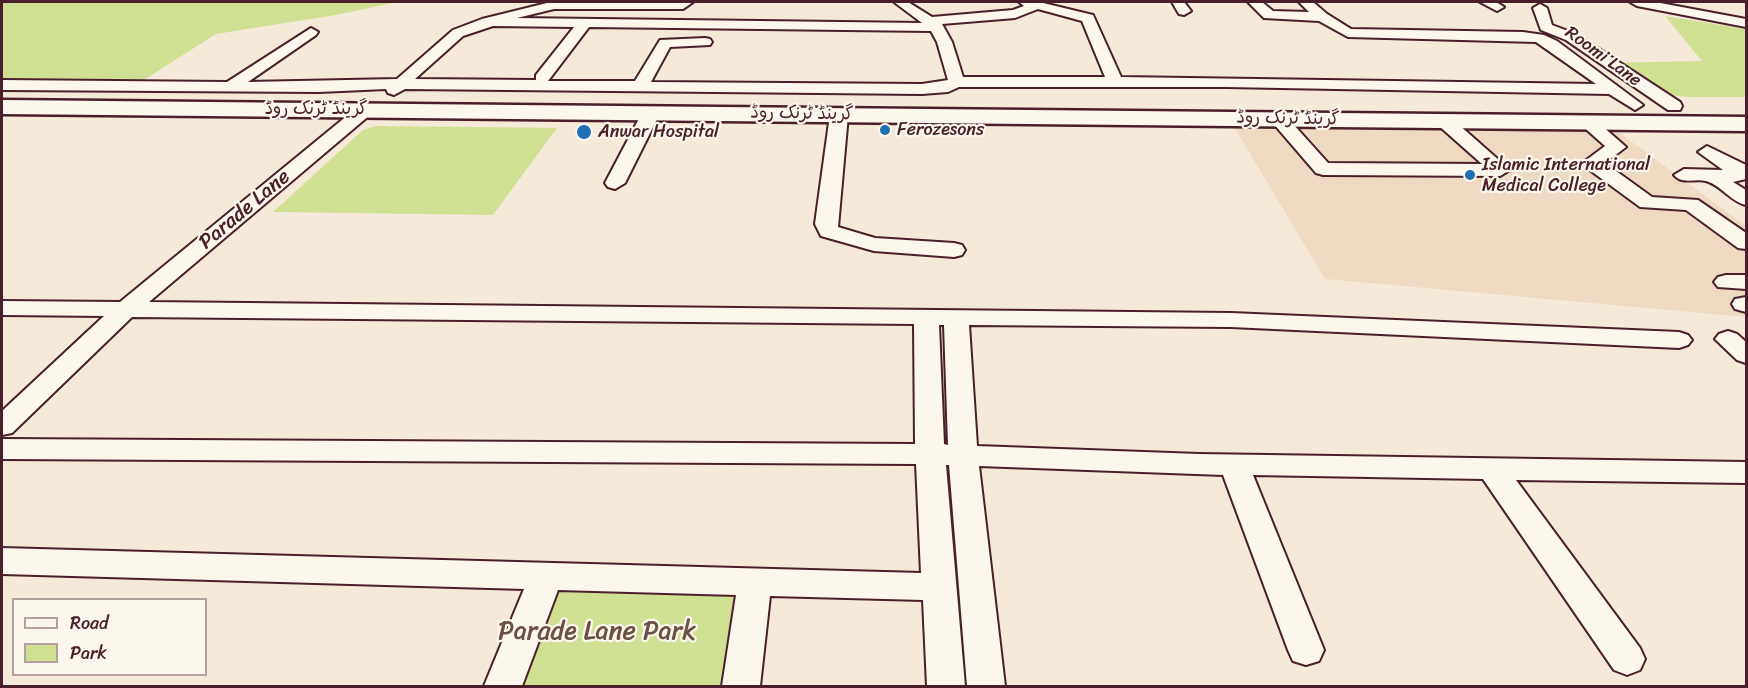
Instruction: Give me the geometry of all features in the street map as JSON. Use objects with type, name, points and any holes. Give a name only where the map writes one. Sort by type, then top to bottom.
[{"type":"highway","name":"گرینڈ ٹرنک روڈ","points":[[2,93],[332,96],[394,91],[457,96],[1746,106]]},
{"type":"highway","name":"گرینڈ ٹرنک روڈ","points":[[2,107],[1746,124]]},
{"type":"street","points":[[394,91],[458,33],[487,22],[568,2]]},
{"type":"street","points":[[552,5],[683,5],[686,2]]},
{"type":"street","points":[[900,2],[934,24],[945,42],[956,82]]},
{"type":"street","points":[[1255,2],[1264,12],[1275,16],[1322,17]]},
{"type":"street","name":"Roomi Lane","points":[[1306,2],[1342,31],[1356,34],[1539,38],[1552,44],[1635,105]]},
{"type":"street","points":[[1636,2],[1746,23]]},
{"type":"street","points":[[487,22],[934,24],[1015,14],[1031,3],[1088,18],[1115,82]]},
{"type":"street","points":[[1718,17],[1734,7]]},
{"type":"street","points":[[1540,8],[1546,27],[1571,37],[1674,106]]},
{"type":"street","points":[[542,78],[585,23]]},
{"type":"street","points":[[231,86],[311,32]]},
{"type":"street","points":[[640,86],[665,43],[720,42]]},
{"type":"street","points":[[2,86],[231,86],[394,91],[640,86],[922,89],[948,87],[956,82],[1115,82],[1612,89]]},
{"type":"street","name":"Parade Lane","points":[[2,426],[125,310],[365,110]]},
{"type":"street","points":[[615,183],[651,113]]},
{"type":"street","points":[[839,115],[826,224],[829,231],[874,244],[954,250]]},
{"type":"street","points":[[1279,119],[1323,169],[1500,170],[1444,121]]},
{"type":"street","points":[[1587,122],[1617,147],[1594,161],[1598,167],[1647,203],[1691,204],[1746,243]]},
{"type":"street","points":[[1684,175],[1741,174],[1742,171],[1707,152]]},
{"type":"street","points":[[1709,175],[1746,199]]},
{"type":"street","points":[[2,308],[1231,320],[1679,340]]},
{"type":"street","points":[[941,316],[930,454],[946,687]]},
{"type":"street","points":[[941,316],[963,455],[986,687]]},
{"type":"street","points":[[1746,340],[1728,339],[1746,355]]},
{"type":"street","points":[[2,449],[930,454],[1234,465],[1746,473]]},
{"type":"street","points":[[1234,465],[1305,650]]},
{"type":"street","points":[[1492,469],[1627,659]]},
{"type":"street","points":[[2,561],[940,587]]},
{"type":"street","points":[[503,687],[546,576]]},
{"type":"street","points":[[741,687],[755,582]]},
{"type":"shaded area","name":"Islamic International Medical College","points":[[1231,122],[1609,125],[1746,226],[1746,317],[1325,279]]},
{"type":"green space","points":[[2,2],[397,2],[336,15],[216,34],[139,83],[2,81]]},
{"type":"green space","points":[[1665,16],[1746,29],[1746,97],[1688,97],[1650,93],[1605,63],[1702,61]]},
{"type":"green space","points":[[376,126],[557,128],[493,215],[273,212],[363,130]]},
{"type":"green space","name":"Parade Lane Park","points":[[546,576],[755,582],[741,686],[503,686]]},
{"type":"place","name":"Ferozesons","points":[[885,130]]},
{"type":"place","name":"Anwar Hospital","points":[[584,132]]},
{"type":"place","name":"Islamic International Medical College","points":[[1470,175]]}]
